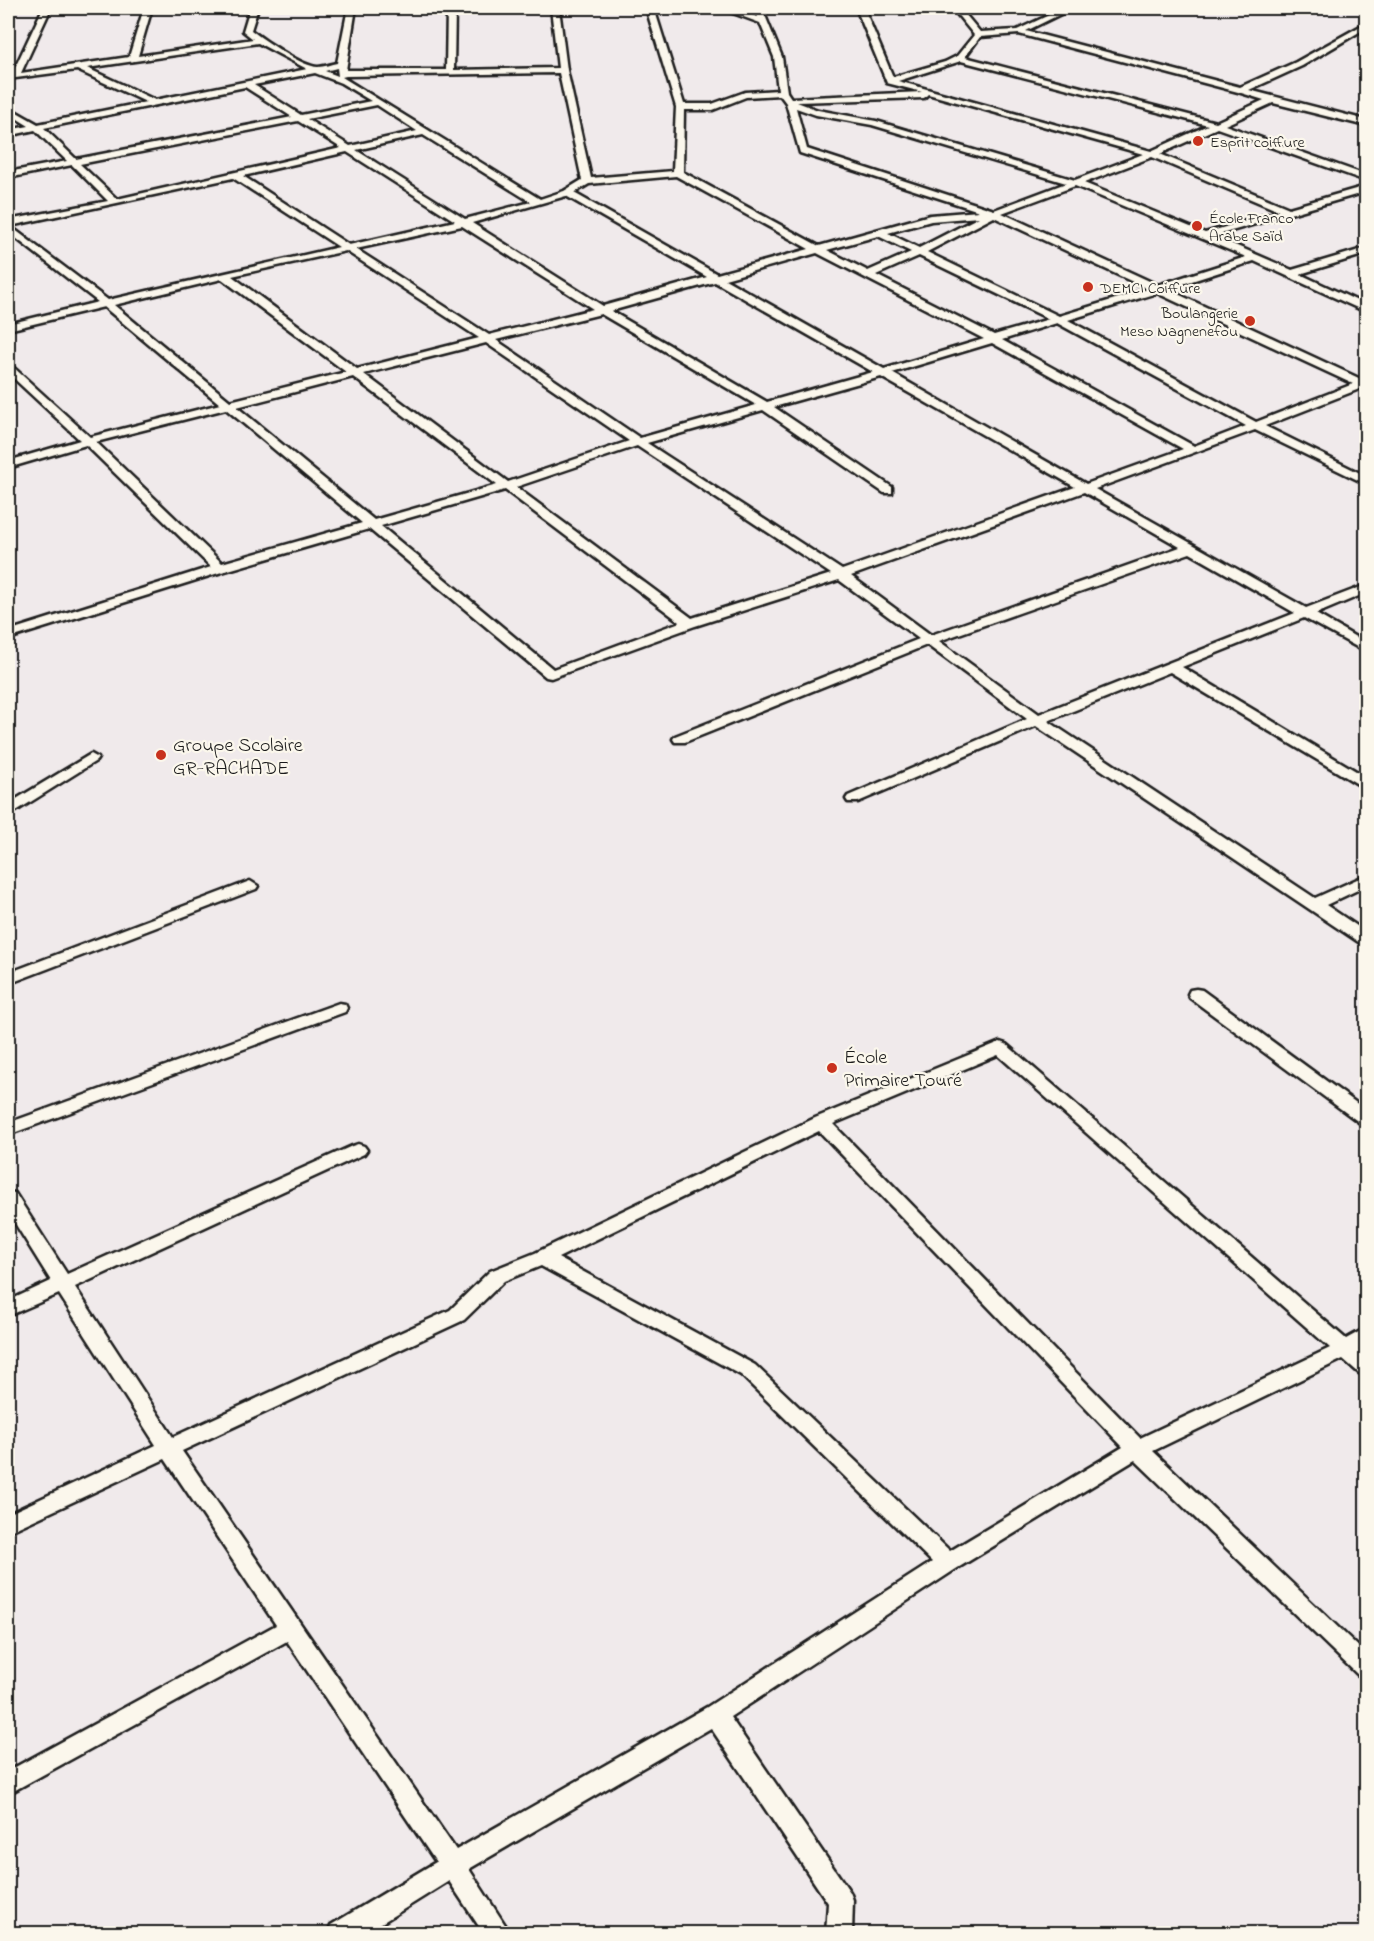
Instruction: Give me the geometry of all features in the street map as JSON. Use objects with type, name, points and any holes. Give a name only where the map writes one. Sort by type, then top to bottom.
[{"type":"street","points":[[11,76],[47,8]]},
{"type":"street","points":[[133,59],[148,8]]},
{"type":"street","points":[[254,8],[247,31],[258,41],[315,70],[342,73],[376,103],[539,203]]},
{"type":"street","points":[[342,73],[352,8]]},
{"type":"street","points":[[450,73],[451,8]]},
{"type":"street","points":[[555,8],[564,70],[587,181]]},
{"type":"street","points":[[650,8],[680,107],[678,173]]},
{"type":"street","points":[[723,8],[765,22]]},
{"type":"street","points":[[758,8],[778,57],[787,98],[803,151],[994,213],[1365,384]]},
{"type":"street","points":[[860,8],[890,81]]},
{"type":"street","points":[[956,8],[978,35]]},
{"type":"street","points":[[1019,32],[1069,8]]},
{"type":"street","points":[[1241,90],[1299,64],[1366,25]]},
{"type":"street","points":[[890,81],[948,64],[960,58],[978,35],[1019,32],[1366,123]]},
{"type":"street","points":[[11,76],[258,41]]},
{"type":"street","points":[[960,58],[1217,124],[1366,178]]},
{"type":"street","points":[[78,67],[152,102]]},
{"type":"street","points":[[8,133],[315,70],[342,73],[450,73],[564,70]]},
{"type":"street","points":[[890,81],[1152,154],[1289,212]]},
{"type":"street","points":[[246,84],[602,310],[765,406],[888,489]]},
{"type":"street","points":[[680,107],[713,107],[746,95],[787,98],[938,94]]},
{"type":"street","points":[[787,98],[816,111],[873,123],[1076,183],[1255,257],[1366,309]]},
{"type":"street","points":[[867,274],[920,252],[994,213],[1152,154],[1272,100]]},
{"type":"street","points":[[8,175],[376,103]]},
{"type":"street","points":[[8,110],[37,127],[70,162],[115,202]]},
{"type":"street","points":[[8,225],[423,132]]},
{"type":"street","points":[[8,327],[224,275],[351,249],[465,222],[539,203],[567,193],[587,181],[678,173],[819,250],[993,339],[1193,450]]},
{"type":"street","points":[[234,175],[351,249],[841,575],[1037,720],[1366,939]]},
{"type":"street","points":[[1205,236],[1366,189]]},
{"type":"street","points":[[567,193],[1366,648]]},
{"type":"street","points":[[8,465],[88,441],[602,310],[930,218],[994,213]]},
{"type":"street","points":[[8,225],[551,674],[690,623],[841,575],[1193,450],[1365,384]]},
{"type":"street","points":[[880,233],[1058,320],[1255,426],[1366,480]]},
{"type":"street","points":[[1291,274],[1366,251]]},
{"type":"street","points":[[8,634],[220,568],[507,486],[638,442],[882,373],[1058,320],[1255,257]]},
{"type":"street","points":[[224,275],[690,623]]},
{"type":"street","points":[[8,368],[220,568]]},
{"type":"street","points":[[680,739],[929,640],[1191,548]]},
{"type":"street","points":[[853,799],[1037,720],[1309,614],[1366,589]]},
{"type":"street","points":[[1172,667],[1366,783]]},
{"type":"street","points":[[8,810],[91,758]]},
{"type":"street","points":[[1315,904],[1366,880]]},
{"type":"street","points":[[8,979],[250,886]]},
{"type":"street","points":[[1196,994],[1366,1119]]},
{"type":"street","points":[[8,1129],[339,1008]]},
{"type":"street","points":[[8,1523],[457,1315],[497,1276],[542,1258],[820,1122],[1000,1048],[1366,1368]]},
{"type":"street","points":[[820,1122],[1137,1449],[1366,1668]]},
{"type":"street","points":[[8,1309],[358,1150]]},
{"type":"street","points":[[8,1198],[168,1447],[499,1934]]},
{"type":"street","points":[[542,1258],[748,1370],[948,1563]]},
{"type":"street","points":[[340,1934],[453,1865],[715,1714],[948,1563],[1137,1449],[1344,1350],[1366,1335]]},
{"type":"street","points":[[8,1784],[292,1628]]},
{"type":"street","points":[[715,1714],[841,1900],[839,1934]]},
{"type":"place","name":"Esprit coiffure","points":[[1198,141]]},
{"type":"place","name":"École Franco Arabe Saïd","points":[[1197,226]]},
{"type":"place","name":"DEMCI Coiffure","points":[[1088,287]]},
{"type":"place","name":"Boulangerie Meso Nagnenefou","points":[[1250,321]]},
{"type":"place","name":"Groupe Scolaire GR-RACHADE","points":[[161,755]]},
{"type":"place","name":"École Primaire Touré","points":[[832,1068]]}]
